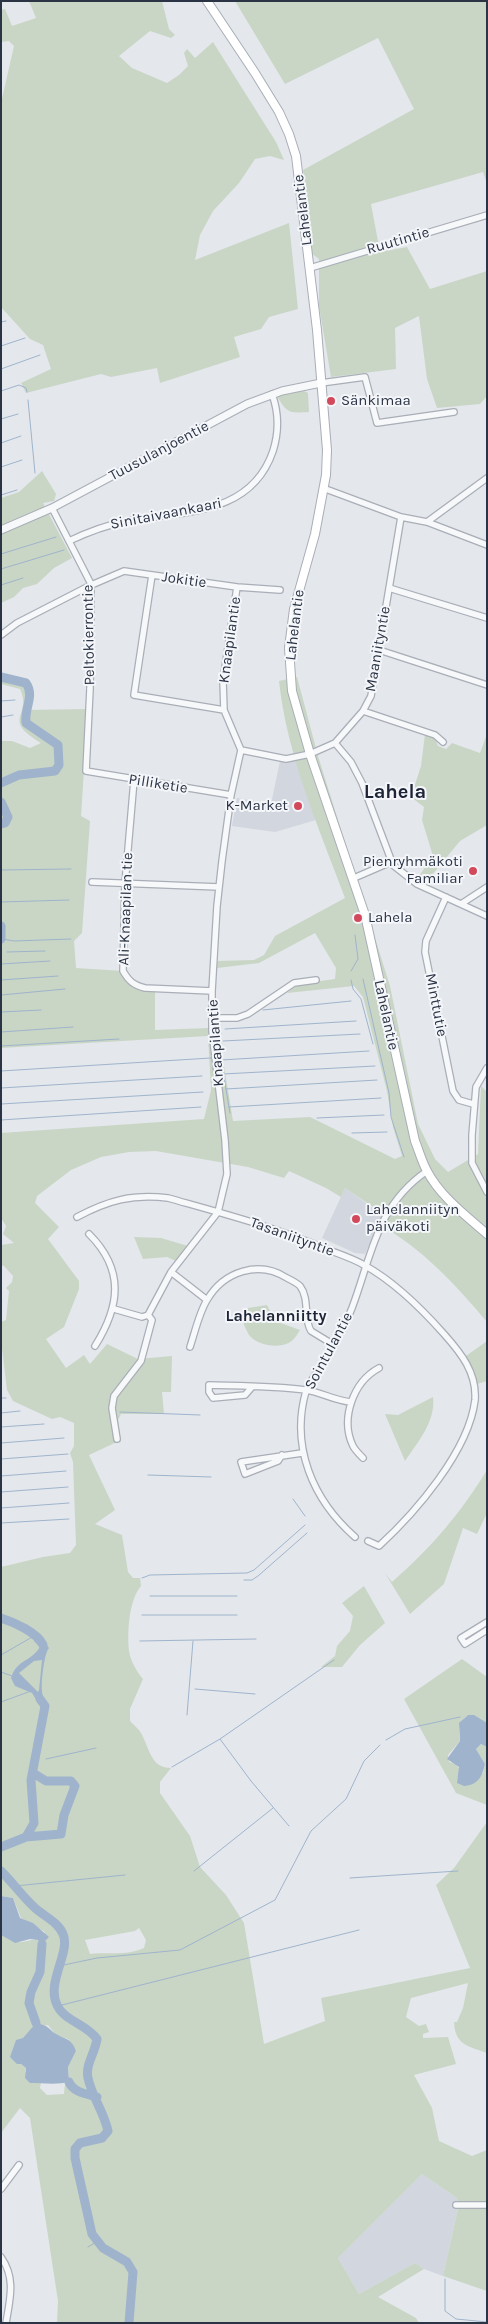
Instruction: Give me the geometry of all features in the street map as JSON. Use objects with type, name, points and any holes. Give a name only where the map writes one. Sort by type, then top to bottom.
[{"type":"main road","name":"Lahelantie","points":[[207,1],[255,73],[279,112],[289,134],[298,172],[310,268],[327,450],[324,488],[315,534],[294,609],[289,648],[292,690],[310,754],[354,878],[373,949],[411,1132],[427,1171],[451,1202],[487,1234]]},
{"type":"street","name":"Ruutintie","points":[[310,268],[487,215]]},
{"type":"street","points":[[321,383],[365,377],[377,423],[454,412]]},
{"type":"street","name":"Tuusulanjoentie","points":[[1,530],[52,508],[247,404],[272,394],[321,383]]},
{"type":"street","name":"Sinitaivaankaari","points":[[69,541],[111,525],[220,505],[244,492],[264,470],[276,441],[277,418],[272,394]]},
{"type":"street","points":[[427,522],[487,478]]},
{"type":"street","points":[[324,488],[402,517],[427,522],[487,545]]},
{"type":"street","name":"Peltokierrontie","points":[[52,508],[92,584],[86,772]]},
{"type":"street","name":"Maaniityntie","points":[[310,754],[335,742],[364,711],[371,696],[402,517]]},
{"type":"street","name":"Jokitie","points":[[1,636],[17,623],[92,584],[124,571],[237,587],[280,590]]},
{"type":"street","points":[[152,575],[134,695],[224,710]]},
{"type":"street","name":"Knaapilantie","points":[[148,1315],[172,1272],[218,1212],[226,1174],[225,1140],[215,1068],[212,991],[219,887],[231,795],[241,750],[224,710],[223,681],[237,587]]},
{"type":"street","points":[[389,588],[487,618]]},
{"type":"street","points":[[379,650],[487,685]]},
{"type":"street","points":[[364,711],[436,735],[443,742]]},
{"type":"street","points":[[335,742],[351,762],[362,783],[391,862],[416,884],[487,916]]},
{"type":"street","points":[[241,750],[286,759],[310,754]]},
{"type":"street","name":"Pilliketie","points":[[86,772],[231,795]]},
{"type":"street","name":"Ali-Knaapilan tie","points":[[134,780],[125,884],[124,971],[129,981],[136,986],[212,991]]},
{"type":"street","points":[[354,878],[391,862]]},
{"type":"street","points":[[92,882],[219,887]]},
{"type":"street","points":[[461,904],[487,887]]},
{"type":"street","name":"Minttutie","points":[[446,897],[426,941],[425,952],[453,1091],[459,1100],[474,1104]]},
{"type":"street","points":[[212,1018],[238,1018],[248,1014],[294,983],[316,980]]},
{"type":"street","points":[[487,1068],[476,1087],[472,1163],[487,1192]]},
{"type":"street","name":"Sointulantie","points":[[355,1537],[344,1527],[319,1493],[311,1479],[302,1453],[302,1418],[306,1390],[334,1345],[352,1307],[364,1265],[379,1228],[392,1206],[411,1183],[427,1171]]},
{"type":"street","name":"Tasaniityntie","points":[[77,1217],[101,1204],[128,1197],[148,1196],[168,1198],[284,1231],[364,1265],[402,1292],[462,1354],[473,1377],[474,1400],[461,1442],[439,1479],[399,1527],[379,1546],[368,1541]]},
{"type":"street","points":[[89,1234],[106,1254],[113,1272],[114,1309],[95,1346]]},
{"type":"street","points":[[190,1347],[207,1300],[232,1275],[240,1271],[269,1269],[299,1285],[304,1294],[311,1331],[334,1345]]},
{"type":"street","points":[[172,1272],[207,1300]]},
{"type":"street","points":[[114,1309],[142,1317],[148,1315],[152,1320],[141,1361],[114,1396],[112,1408],[117,1439]]},
{"type":"street","points":[[363,1458],[353,1446],[350,1434],[351,1402],[367,1374],[379,1368]]},
{"type":"street","points":[[252,1387],[245,1395],[212,1398],[209,1392],[209,1385],[252,1387],[306,1390],[351,1402]]},
{"type":"street","points":[[282,1456],[278,1461],[245,1474],[242,1462],[282,1456],[302,1453]]},
{"type":"street","points":[[487,1622],[461,1638],[465,1644],[487,1630]]},
{"type":"street","points":[[1,2189],[19,2165]]},
{"type":"street","points":[[456,2205],[487,2205]]},
{"type":"street","points":[[3,2259],[11,2279],[12,2291],[6,2323]]},
{"type":"shaded area","points":[[280,761],[296,761],[316,820],[275,832],[232,826],[237,798],[271,804]]},
{"type":"shaded area","name":"Lahelanniityn päiväkoti","points":[[345,1188],[383,1215],[365,1254],[355,1253],[322,1238]]},
{"type":"shaded area","points":[[422,2174],[457,2198],[458,2209],[443,2276],[424,2269],[415,2263],[359,2294],[338,2258]]},
{"type":"green space","points":[[29,1],[162,1],[169,29],[175,35],[171,38],[150,31],[119,56],[132,68],[167,83],[188,66],[184,53],[187,49],[195,58],[213,42],[276,142],[284,160],[270,156],[255,159],[239,183],[213,211],[200,235],[195,260],[289,223],[298,309],[269,317],[261,329],[234,337],[240,357],[160,383],[157,368],[111,377],[101,374],[26,393],[21,383],[51,369],[43,345],[30,339],[1,307],[1,103],[14,46],[9,41],[1,42],[1,10],[5,9],[12,26],[36,18]]},
{"type":"green space","points":[[235,1],[487,1],[487,184],[483,172],[371,204],[380,252],[407,247],[430,289],[487,271],[487,396],[480,404],[437,408],[427,379],[419,316],[395,328],[396,369],[331,377],[319,306],[319,259],[311,253],[303,170],[414,109],[378,38],[285,84]]},
{"type":"green space","points":[[304,391],[308,393],[309,412],[287,410],[278,398],[280,395]]},
{"type":"green space","points":[[42,471],[56,494],[54,501],[43,503],[72,558],[54,568],[37,584],[23,588],[14,597],[1,603],[1,498],[19,492]]},
{"type":"green space","points":[[1,676],[27,682],[32,690],[26,710],[88,709],[81,816],[90,821],[82,933],[74,941],[76,968],[123,971],[129,981],[155,988],[155,1030],[209,1028],[212,1023],[221,1023],[223,1060],[233,1121],[310,1117],[395,1159],[402,1156],[393,1127],[387,1091],[363,997],[354,986],[287,993],[299,984],[335,979],[336,968],[315,933],[259,963],[217,968],[218,961],[254,960],[264,955],[275,936],[345,898],[305,791],[289,737],[279,681],[297,677],[318,756],[390,986],[418,1124],[435,1159],[448,1172],[478,1154],[481,1086],[487,1092],[487,1322],[463,1294],[423,1255],[394,1233],[378,1224],[382,1213],[345,1188],[341,1197],[289,1171],[284,1178],[248,1167],[156,1151],[129,1152],[101,1157],[71,1170],[37,1196],[35,1203],[59,1227],[48,1239],[79,1281],[79,1289],[64,1327],[46,1339],[66,1368],[84,1355],[90,1364],[107,1344],[138,1359],[172,1356],[171,1392],[162,1392],[164,1414],[121,1414],[118,1420],[121,1440],[89,1455],[115,1510],[95,1524],[122,1535],[128,1572],[133,1578],[140,1578],[141,1586],[131,1608],[128,1643],[132,1662],[143,1679],[130,1709],[130,1721],[141,1733],[152,1758],[160,1765],[171,1768],[160,1782],[160,1793],[190,1836],[200,1867],[226,1895],[244,1923],[264,2044],[325,2021],[321,1998],[470,1968],[436,1885],[454,1868],[487,1822],[487,2053],[464,2044],[457,2036],[455,2030],[454,2022],[457,2022],[463,2008],[468,1983],[411,1998],[406,2017],[419,2026],[426,2024],[429,2032],[423,2034],[423,2038],[448,2037],[456,2064],[414,2075],[432,2108],[439,2141],[472,2156],[487,2150],[487,2291],[443,2276],[458,2209],[457,2198],[422,2174],[338,2258],[359,2294],[415,2263],[424,2269],[378,2297],[416,2318],[419,2323],[57,2323],[58,2301],[30,2118],[20,2108],[1,2133],[1,1935],[20,1942],[38,1940],[45,1932],[21,1918],[13,1898],[1,1896],[1,1567],[70,1553],[76,1545],[73,1462],[70,1453],[74,1446],[74,1423],[60,1417],[52,1419],[13,1401],[7,1390],[1,1340],[1,1322],[6,1320],[9,1291],[6,1288],[12,1282],[13,1276],[1,1265],[1,1245],[14,1243],[3,1234],[6,1226],[1,1218],[1,1133],[204,1119],[211,1090],[208,1036],[1,1048],[1,741],[12,741],[30,748],[41,743],[22,728],[20,717],[23,698],[20,689],[1,684]],"holes":[[[139,1928],[146,1940],[144,1948],[124,1953],[90,1954],[85,1940],[135,1931]],[[48,2025],[56,2035],[68,2039],[76,2051],[68,2067],[69,2081],[65,2083],[64,2094],[47,2095],[40,2088],[41,2082],[25,2072],[26,2068],[21,2064],[25,2037],[33,2029]]]},
{"type":"green space","points":[[425,734],[434,736],[438,746],[446,749],[452,743],[480,753],[487,734],[487,825],[460,841],[422,887],[414,883],[433,856],[422,820],[424,807],[411,797],[421,766]]},
{"type":"green space","points":[[134,1237],[161,1238],[188,1246],[176,1261],[167,1257],[143,1259]]},
{"type":"green space","points":[[267,1305],[275,1321],[300,1330],[288,1343],[277,1346],[266,1345],[249,1335],[241,1317],[248,1308]]},
{"type":"green space","points":[[487,1341],[487,1381],[477,1384],[466,1356]]},
{"type":"green space","points":[[433,1397],[432,1414],[429,1423],[405,1461],[385,1414],[398,1415]]},
{"type":"green space","points":[[487,1470],[487,1513],[477,1534],[463,1528],[444,1584],[410,1614],[385,1573],[392,1582],[420,1556],[455,1516]]},
{"type":"green space","points":[[364,1586],[385,1623],[360,1645],[342,1667],[321,1667],[335,1656],[337,1646],[350,1631],[353,1616],[342,1603]]},
{"type":"green space","points":[[462,1659],[487,1677],[487,1723],[468,1715],[464,1718],[460,1727],[460,1741],[448,1755],[449,1762],[456,1764],[460,1770],[457,1781],[483,1773],[485,1764],[476,1749],[481,1744],[487,1747],[487,1805],[456,1793],[404,1699]]},
{"type":"water","points":[[39,1635],[49,1648],[44,1662],[42,1682],[42,1693],[47,1706],[42,1709],[32,1693],[15,1686],[11,1678],[17,1667],[40,1647],[34,1641]],"holes":[[[42,1660],[38,1692],[19,1673],[34,1661]]]},
{"type":"water","points":[[468,1715],[474,1715],[487,1723],[487,1747],[481,1744],[476,1749],[485,1764],[479,1780],[464,1786],[457,1783],[459,1767],[447,1759],[460,1741],[459,1723]]},
{"type":"water","points":[[1,1896],[13,1898],[20,1918],[33,1923],[49,1937],[42,1944],[38,1940],[30,1939],[15,1943],[1,1935]]},
{"type":"water","points":[[36,2023],[47,2027],[73,2045],[76,2051],[68,2067],[69,2082],[55,2084],[30,2083],[25,2078],[26,2068],[21,2064],[17,2064],[10,2057],[16,2040],[23,2038]]},
{"type":"waterway","points":[[1,322],[6,321]]},
{"type":"waterway","points":[[1,346],[25,338]]},
{"type":"waterway","points":[[1,369],[40,355]]},
{"type":"waterway","points":[[1,391],[19,385],[26,388],[27,392]]},
{"type":"waterway","points":[[28,400],[35,473]]},
{"type":"waterway","points":[[1,419],[18,414]]},
{"type":"waterway","points":[[1,443],[21,436]]},
{"type":"waterway","points":[[1,467],[22,460]]},
{"type":"waterway","points":[[1,495],[17,490]]},
{"type":"waterway","points":[[1,554],[56,537]]},
{"type":"waterway","points":[[1,569],[64,550]]},
{"type":"waterway","points":[[1,585],[23,578]]},
{"type":"waterway","points":[[1,677],[26,683],[30,693],[26,723],[58,745],[59,765],[55,771],[19,775],[1,783]]},
{"type":"waterway","points":[[1,701],[15,700]]},
{"type":"waterway","points":[[1,717],[13,715]]},
{"type":"waterway","points":[[1,802],[8,817],[5,823],[1,824]]},
{"type":"waterway","points":[[1,870],[71,869]]},
{"type":"waterway","points":[[1,902],[69,900]]},
{"type":"waterway","points":[[1,926],[1,939]]},
{"type":"waterway","points":[[351,971],[358,959],[355,935]]},
{"type":"waterway","points":[[2,939],[14,941],[71,939]]},
{"type":"waterway","points":[[7,952],[45,951]]},
{"type":"waterway","points":[[1,964],[50,961]]},
{"type":"waterway","points":[[1,980],[58,976]]},
{"type":"waterway","points":[[363,979],[389,1093],[391,1117],[404,1157]]},
{"type":"waterway","points":[[351,980],[353,989],[361,999],[373,1044]]},
{"type":"waterway","points":[[1,995],[65,989]]},
{"type":"waterway","points":[[263,1010],[351,1001]]},
{"type":"waterway","points":[[1,1012],[41,1010]]},
{"type":"waterway","points":[[225,1029],[356,1021]]},
{"type":"waterway","points":[[1,1032],[73,1027]]},
{"type":"waterway","points":[[219,1030],[221,1060],[230,1113]]},
{"type":"waterway","points":[[223,1041],[360,1034]]},
{"type":"waterway","points":[[1,1046],[119,1039]]},
{"type":"waterway","points":[[221,1060],[369,1051]]},
{"type":"waterway","points":[[1,1071],[211,1058]]},
{"type":"waterway","points":[[223,1074],[375,1066]]},
{"type":"waterway","points":[[1,1088],[202,1076]]},
{"type":"waterway","points":[[226,1089],[377,1080]]},
{"type":"waterway","points":[[1,1104],[203,1092]]},
{"type":"waterway","points":[[229,1107],[381,1098]]},
{"type":"waterway","points":[[1,1120],[201,1107]]},
{"type":"waterway","points":[[317,1118],[384,1115]]},
{"type":"waterway","points":[[352,1133],[387,1132]]},
{"type":"waterway","points":[[1,1398],[6,1398]]},
{"type":"waterway","points":[[1,1413],[20,1411]]},
{"type":"waterway","points":[[120,1412],[200,1415]]},
{"type":"waterway","points":[[1,1427],[44,1424]]},
{"type":"waterway","points":[[1,1443],[64,1438]]},
{"type":"waterway","points":[[1,1459],[68,1454]]},
{"type":"waterway","points":[[1,1476],[66,1471]]},
{"type":"waterway","points":[[148,1475],[211,1477]]},
{"type":"waterway","points":[[1,1492],[68,1487]]},
{"type":"waterway","points":[[293,1499],[305,1516]]},
{"type":"waterway","points":[[1,1508],[69,1503]]},
{"type":"waterway","points":[[1,1523],[69,1519]]},
{"type":"waterway","points":[[142,1578],[150,1575],[247,1573],[254,1570],[305,1525]]},
{"type":"waterway","points":[[244,1580],[252,1580],[258,1576],[307,1533]]},
{"type":"waterway","points":[[150,1596],[237,1596]]},
{"type":"waterway","points":[[142,1615],[237,1615]]},
{"type":"waterway","points":[[1,1618],[31,1632],[43,1645]]},
{"type":"waterway","points":[[1,1655],[34,1636]]},
{"type":"waterway","points":[[140,1641],[256,1639]]},
{"type":"waterway","points":[[187,1715],[193,1641]]},
{"type":"waterway","points":[[289,1826],[251,1781],[220,1739],[334,1660]]},
{"type":"waterway","points":[[1,1672],[12,1676]]},
{"type":"waterway","points":[[195,1689],[255,1694]]},
{"type":"waterway","points":[[1,1702],[31,1691]]},
{"type":"waterway","points":[[1,1847],[26,1837],[34,1823],[31,1780],[45,1706],[40,1699]]},
{"type":"waterway","points":[[386,1740],[405,1729],[460,1717]]},
{"type":"waterway","points":[[172,1767],[220,1739]]},
{"type":"waterway","points":[[59,1966],[97,1958],[180,1950],[275,1900],[311,1831],[346,1799],[364,1761],[380,1745]]},
{"type":"waterway","points":[[46,1759],[96,1748]]},
{"type":"waterway","points":[[26,1837],[61,1834],[64,1815],[75,1786],[71,1781],[46,1781],[33,1773]]},
{"type":"waterway","points":[[194,1871],[273,1808]]},
{"type":"waterway","points":[[1,1871],[31,1904],[61,1930],[65,1941],[56,1977],[54,1996],[60,2010],[70,2019],[88,2030],[97,2039],[87,2073],[92,2092],[104,2117],[108,2131],[102,2138],[80,2143],[75,2149],[75,2158],[92,2234],[103,2248],[127,2262],[133,2272],[129,2323]]},
{"type":"waterway","points":[[350,1878],[458,1871]]},
{"type":"waterway","points":[[15,1886],[125,1875]]},
{"type":"waterway","points":[[58,2006],[359,1930]]},
{"type":"waterway","points":[[36,2023],[29,2003],[31,1992],[40,1972],[42,1944]]},
{"type":"waterway","points":[[69,2082],[74,2088],[84,2094],[97,2097]]},
{"type":"waterway","points":[[88,2247],[98,2241]]},
{"type":"waterway","points":[[445,2279],[445,2311],[456,2319],[487,2322]]},
{"type":"place","name":"Sänkimaa","points":[[331,401]]},
{"type":"place","name":"K-Market","points":[[298,806]]},
{"type":"place","name":"Pienryhmäkoti Familiar","points":[[473,871]]},
{"type":"place","name":"Lahela","points":[[358,918]]},
{"type":"place","name":"Lahelanniityn päiväkoti","points":[[356,1219]]},
{"type":"district","name":"Lahela","points":[[395,792]]},
{"type":"district","name":"Lahelanniitty","points":[[276,1316]]}]
